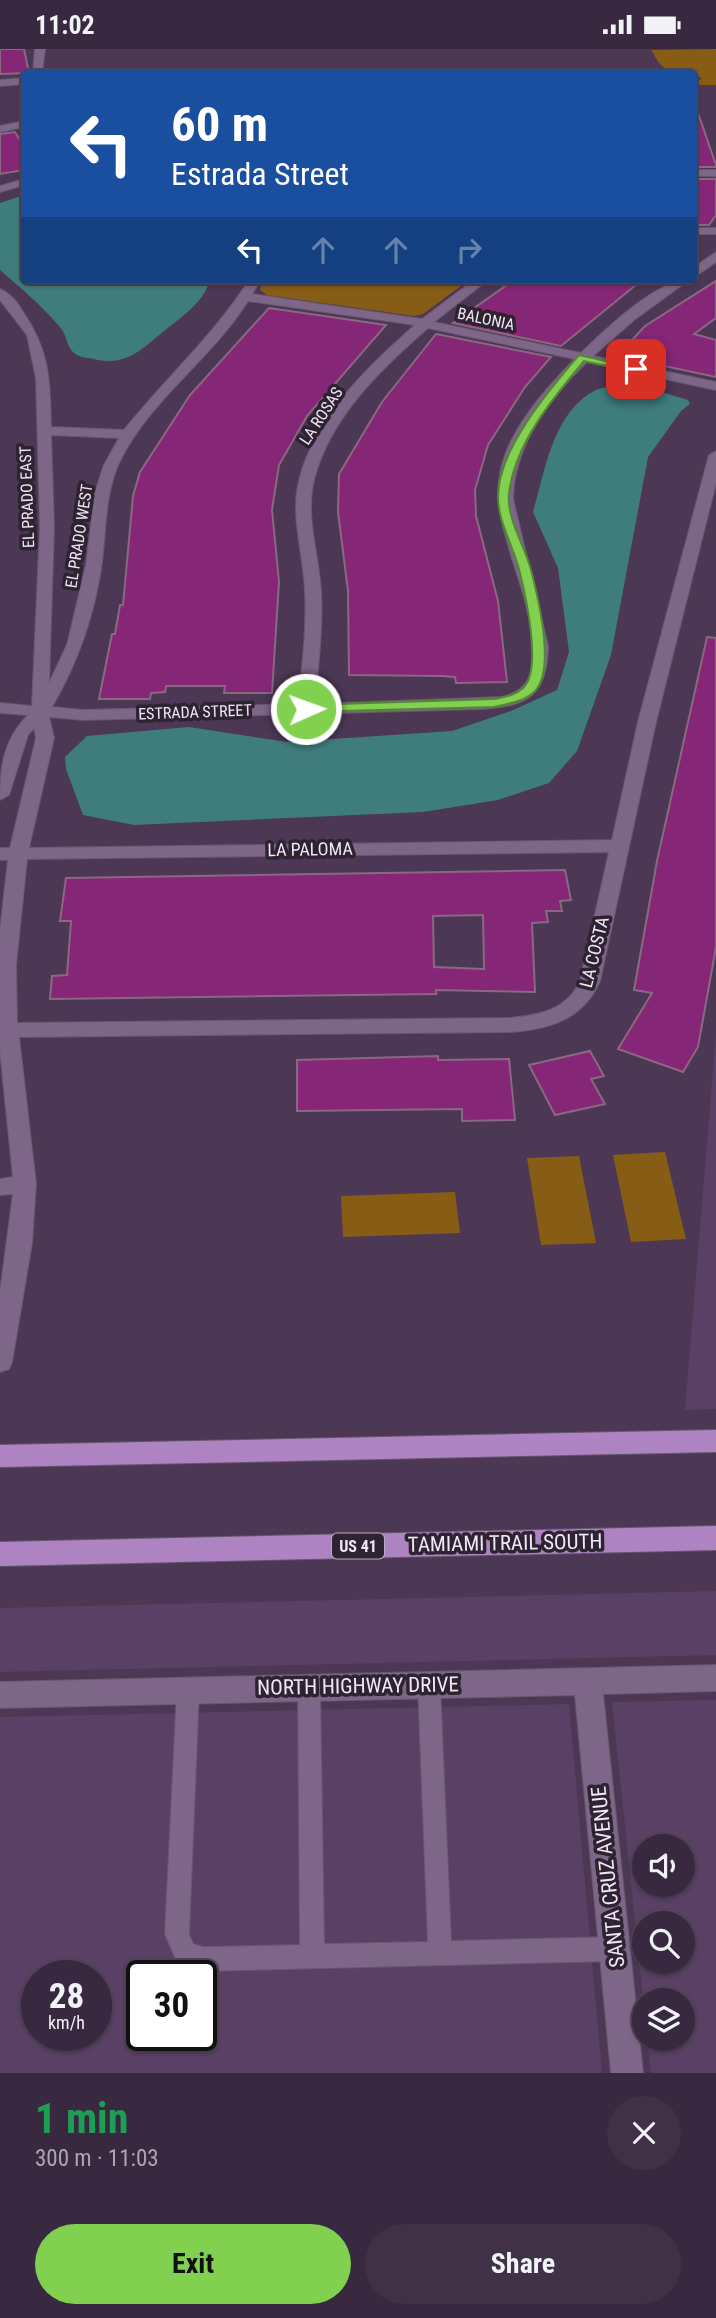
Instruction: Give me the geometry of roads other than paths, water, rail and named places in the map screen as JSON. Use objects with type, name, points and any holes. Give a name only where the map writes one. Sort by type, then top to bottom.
[{"type":"main road","points":[[0,1456],[716,1441]]},
{"type":"main road","name":"TAMIAMI TRAIL SOUTH","points":[[0,1554],[716,1538]]},
{"type":"street","points":[[38,70],[40,49]]},
{"type":"street","points":[[0,83],[21,81]]},
{"type":"street","points":[[0,129],[21,125]]},
{"type":"street","points":[[697,173],[716,173]]},
{"type":"street","points":[[0,189],[21,183]]},
{"type":"street","points":[[697,230],[716,231]]},
{"type":"street","points":[[697,271],[716,256]]},
{"type":"street","name":"EL PRADO WEST","points":[[0,795],[20,733],[40,713],[60,679],[75,645],[94,565],[102,492],[128,434],[161,392],[247,297],[253,284]]},
{"type":"street","name":"LA ROSAS","points":[[306,709],[314,616],[304,495],[310,466],[326,435],[349,402],[389,356],[423,323],[477,284]]},
{"type":"street","name":"ESTRADA STREET","points":[[0,708],[40,713],[97,715],[499,702],[522,695],[533,687],[539,666],[536,623],[525,570],[505,511],[506,481],[526,432],[557,387],[582,358],[635,313],[677,284]]},
{"type":"street","name":"EL PRADO EAST","points":[[0,293],[26,322],[38,349],[43,378],[47,527],[40,713],[45,738],[9,854],[3,1030],[16,1084],[25,1184],[20,1243],[0,1362]]},
{"type":"street","name":"BALONIA","points":[[247,297],[339,307],[716,386]]},
{"type":"street","points":[[43,431],[128,434]]},
{"type":"street","name":"LA COSTA","points":[[3,1030],[511,1025],[549,1020],[570,1010],[587,989],[619,846],[716,455]]},
{"type":"street","name":"LA PALOMA","points":[[9,854],[619,846]]},
{"type":"street","points":[[0,1187],[25,1184]]},
{"type":"street","name":"NORTH HIGHWAY DRIVE","points":[[0,1695],[716,1678]]},
{"type":"street","name":"SANTA CRUZ AVENUE","points":[[588,1681],[627,2073]]},
{"type":"lane","points":[[429,1685],[440,1953]]},
{"type":"lane","points":[[309,1687],[312,1956]]},
{"type":"lane","points":[[188,1690],[177,1934],[185,1954],[204,1959],[615,1949]]}]
